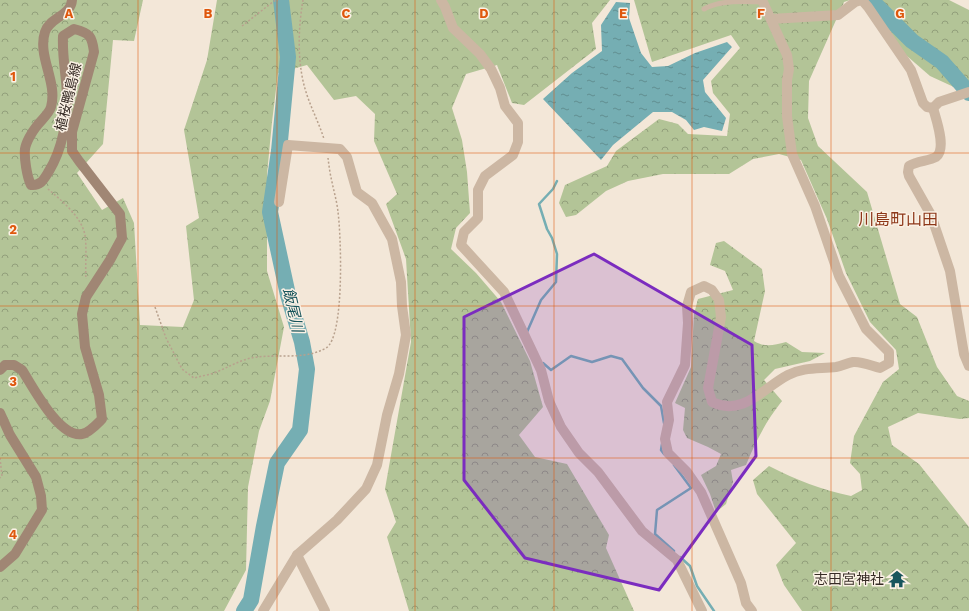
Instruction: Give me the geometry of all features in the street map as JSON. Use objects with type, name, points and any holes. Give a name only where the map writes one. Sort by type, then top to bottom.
[{"type":"main road","name":"植桜鴨島線","points":[[0,370],[5,365],[14,365],[22,370],[56,420],[74,434],[84,434],[102,419],[99,395],[85,346],[82,314],[86,297],[110,260],[122,238],[120,214],[72,151],[72,132],[94,52],[92,39],[85,32],[74,29],[63,36],[62,51],[67,96],[64,136],[53,164],[42,182],[35,185],[31,185],[28,178],[25,148],[36,127],[51,108],[52,89],[44,53],[44,37],[46,30],[53,20],[67,12],[72,4],[72,0]]},
{"type":"main road","points":[[0,413],[10,435],[36,477],[41,496],[42,510],[15,554],[0,567]]},
{"type":"street","points":[[441,0],[453,28],[480,54],[491,69],[500,88],[505,106],[518,123],[518,142],[513,155],[485,176],[478,190],[478,218],[464,232],[461,245],[504,292],[541,370],[549,401],[561,427],[579,453],[598,472],[642,531],[676,560],[702,611]]},
{"type":"street","points":[[771,19],[838,15],[855,2],[862,0],[868,6],[911,70],[923,103],[927,107],[933,108]]},
{"type":"street","points":[[752,611],[746,603],[739,577],[701,492],[687,472],[668,453],[665,439],[669,420],[667,402],[685,365],[688,323],[686,306],[691,292],[704,286],[712,290],[719,300],[720,317],[708,388],[712,402],[721,406],[729,407],[748,401],[788,375],[806,369],[837,367],[854,362],[880,368],[889,363],[889,352],[866,329],[839,276],[815,206],[792,154],[787,116],[787,80],[789,69],[787,55],[762,1]]},
{"type":"street","points":[[933,108],[939,102],[966,93]]},
{"type":"street","points":[[933,108],[942,142],[940,151],[936,157],[914,163],[909,166],[908,172],[931,215],[950,272],[964,354],[969,366]]},
{"type":"street","points":[[263,611],[297,555],[337,520],[366,489],[378,465],[387,414],[399,374],[406,336],[402,306],[401,282],[392,239],[372,203],[357,192],[347,157],[340,149],[288,145],[279,202]]},
{"type":"street","points":[[297,555],[325,611]]},
{"type":"lane","points":[[704,9],[710,4],[722,1],[762,1]]},
{"type":"path","points":[[242,26],[274,1],[278,0]]},
{"type":"path","points":[[155,307],[166,338],[182,369],[194,378],[214,373],[238,362],[252,358],[310,354],[326,348],[331,344],[335,333],[340,296],[341,238],[338,209],[326,148],[320,126],[312,110],[305,90],[299,60],[300,16],[303,0]]},
{"type":"path","points":[[42,182],[68,206],[78,221],[84,235],[86,282]]},
{"type":"path","points":[[0,458],[2,476],[0,478]]},
{"type":"highlighted area","points":[[594,254],[752,345],[756,456],[659,590],[525,558],[464,480],[464,317]]},
{"type":"green space","points":[[0,0],[143,0],[134,41],[113,40],[103,144],[77,173],[102,210],[123,198],[134,223],[140,325],[183,327],[194,300],[186,226],[199,218],[184,130],[207,60],[217,0],[610,0],[592,23],[596,49],[524,105],[512,103],[497,65],[466,74],[452,108],[462,140],[467,172],[470,213],[456,228],[451,249],[476,273],[501,302],[530,361],[543,407],[519,435],[535,457],[567,464],[609,535],[606,548],[634,611],[409,611],[387,537],[396,522],[385,489],[411,342],[406,259],[386,204],[397,194],[374,141],[375,114],[356,96],[334,100],[307,65],[278,73],[267,174],[267,271],[284,327],[270,401],[259,431],[248,487],[246,570],[224,611],[0,611]]},
{"type":"green space","points":[[634,0],[850,0],[844,2],[809,81],[808,118],[818,146],[867,192],[900,304],[917,317],[937,367],[957,396],[969,401],[969,418],[960,419],[918,413],[888,427],[892,445],[919,464],[969,527],[969,611],[802,611],[784,585],[776,565],[796,543],[757,494],[753,480],[769,466],[809,484],[840,494],[851,496],[862,490],[860,474],[850,463],[854,436],[883,382],[899,369],[896,350],[870,322],[846,273],[827,219],[801,160],[779,154],[753,159],[729,174],[663,174],[628,181],[606,191],[576,215],[566,217],[559,203],[565,185],[607,166],[616,151],[659,119],[678,124],[688,134],[727,136],[730,114],[713,93],[711,81],[740,48],[731,35],[652,62]]},
{"type":"green space","points":[[871,0],[949,0],[969,10],[969,94],[930,76],[892,43]]},
{"type":"green space","points":[[724,241],[762,269],[765,291],[754,341],[762,345],[774,345],[786,342],[802,352],[825,353],[810,361],[775,369],[764,380],[782,401],[762,432],[746,465],[731,470],[733,482],[726,504],[716,512],[710,494],[701,475],[716,466],[721,454],[687,438],[683,430],[685,408],[675,403],[691,367],[694,314],[698,299],[733,290],[725,271],[710,265],[716,243]]},
{"type":"water","points":[[616,2],[630,3],[629,18],[641,53],[652,67],[668,66],[695,53],[727,42],[732,47],[703,80],[705,92],[726,118],[722,131],[704,127],[694,130],[686,120],[672,112],[653,112],[613,145],[601,160],[543,99],[572,73],[602,51],[601,25]]},
{"type":"waterway","name":"飯尾川","points":[[244,611],[251,600],[277,463],[300,430],[307,369],[302,342],[288,295],[270,212],[279,151],[288,57],[281,0]]},
{"type":"waterway","points":[[871,0],[912,41],[942,62],[969,93]]},
{"type":"waterway","points":[[527,332],[541,300],[556,282],[557,254],[539,204],[553,189],[557,181]]},
{"type":"waterway","points":[[543,363],[551,370],[571,356],[592,362],[611,356],[622,359],[643,388],[661,406],[664,423]]},
{"type":"waterway","points":[[662,444],[661,450],[664,454]]},
{"type":"waterway","points":[[674,465],[691,488],[657,510],[655,534],[674,551]]},
{"type":"waterway","points":[[680,557],[690,566],[697,586],[714,611]]},
{"type":"place","name":"志田宮神社","points":[[897,579]]},
{"type":"district","name":"川島町山田","points":[[898,219]]}]
